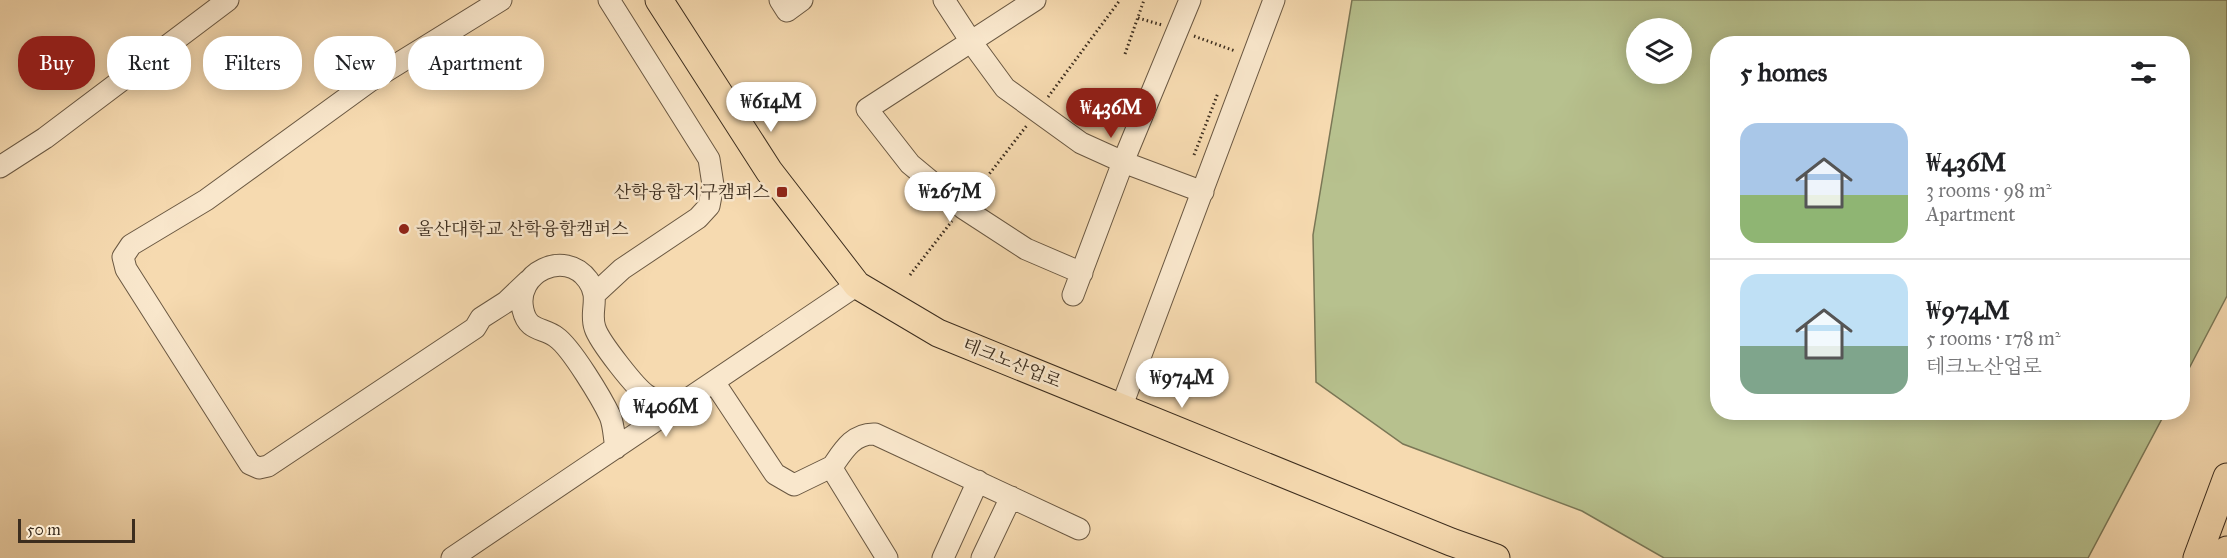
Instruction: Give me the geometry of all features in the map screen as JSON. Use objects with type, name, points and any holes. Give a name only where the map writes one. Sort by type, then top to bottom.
[{"type":"main road","name":"테크노산업로","points":[[659,0],[769,171],[857,285],[938,333],[1121,408],[1448,550],[1496,558]]},
{"type":"main road","points":[[2197,558],[2227,477]]},
{"type":"main road","points":[[2224,558],[2227,550]]},
{"type":"street","points":[[0,167],[45,138],[228,0]]},
{"type":"street","points":[[501,0],[369,81],[206,200],[130,245],[123,257],[126,269],[250,464],[259,468],[268,466],[475,328],[502,320],[516,319],[556,337],[580,364],[610,417],[616,448]]},
{"type":"street","points":[[596,294],[622,269],[698,218],[709,206],[713,184],[709,159],[609,0]]},
{"type":"street","points":[[780,0],[787,11],[802,0]]},
{"type":"street","points":[[944,0],[1005,88],[1081,143],[1123,162],[1203,192]]},
{"type":"street","points":[[1035,0],[867,109],[910,164],[963,207],[1026,249],[1082,273]]},
{"type":"street","points":[[1073,296],[1123,162],[1190,0]]},
{"type":"street","points":[[1121,408],[1274,0]]},
{"type":"street","points":[[475,328],[481,318],[506,302],[537,271],[548,266],[579,270],[622,269]]},
{"type":"street","points":[[579,270],[588,279],[596,294],[595,327],[628,378],[647,396],[678,407]]},
{"type":"street","points":[[528,281],[522,296],[522,308],[530,324]]},
{"type":"street","points":[[452,558],[857,285]]},
{"type":"street","points":[[714,381],[775,474],[794,485],[832,467],[848,444],[866,434],[875,434],[1079,529]]},
{"type":"street","points":[[832,467],[887,558]]},
{"type":"street","points":[[943,558],[978,482]]},
{"type":"street","points":[[982,558],[1011,497]]},
{"type":"path","points":[[910,275],[1038,111],[1120,0]]},
{"type":"path","points":[[1125,54],[1144,0]]},
{"type":"path","points":[[1187,34],[1235,50],[1231,60]]},
{"type":"path","points":[[1194,155],[1218,92]]},
{"type":"green space","points":[[1352,0],[2227,0],[2227,296],[2190,367],[2190,36],[1710,36],[1710,420],[2161,420],[2088,558],[1664,558],[1582,511],[1403,444],[1316,382],[1313,235]]},
{"type":"place","name":"산학융합지구캠퍼스","points":[[782,192]]},
{"type":"place","name":"울산대학교 산학융합캠퍼스","points":[[404,229]]}]
